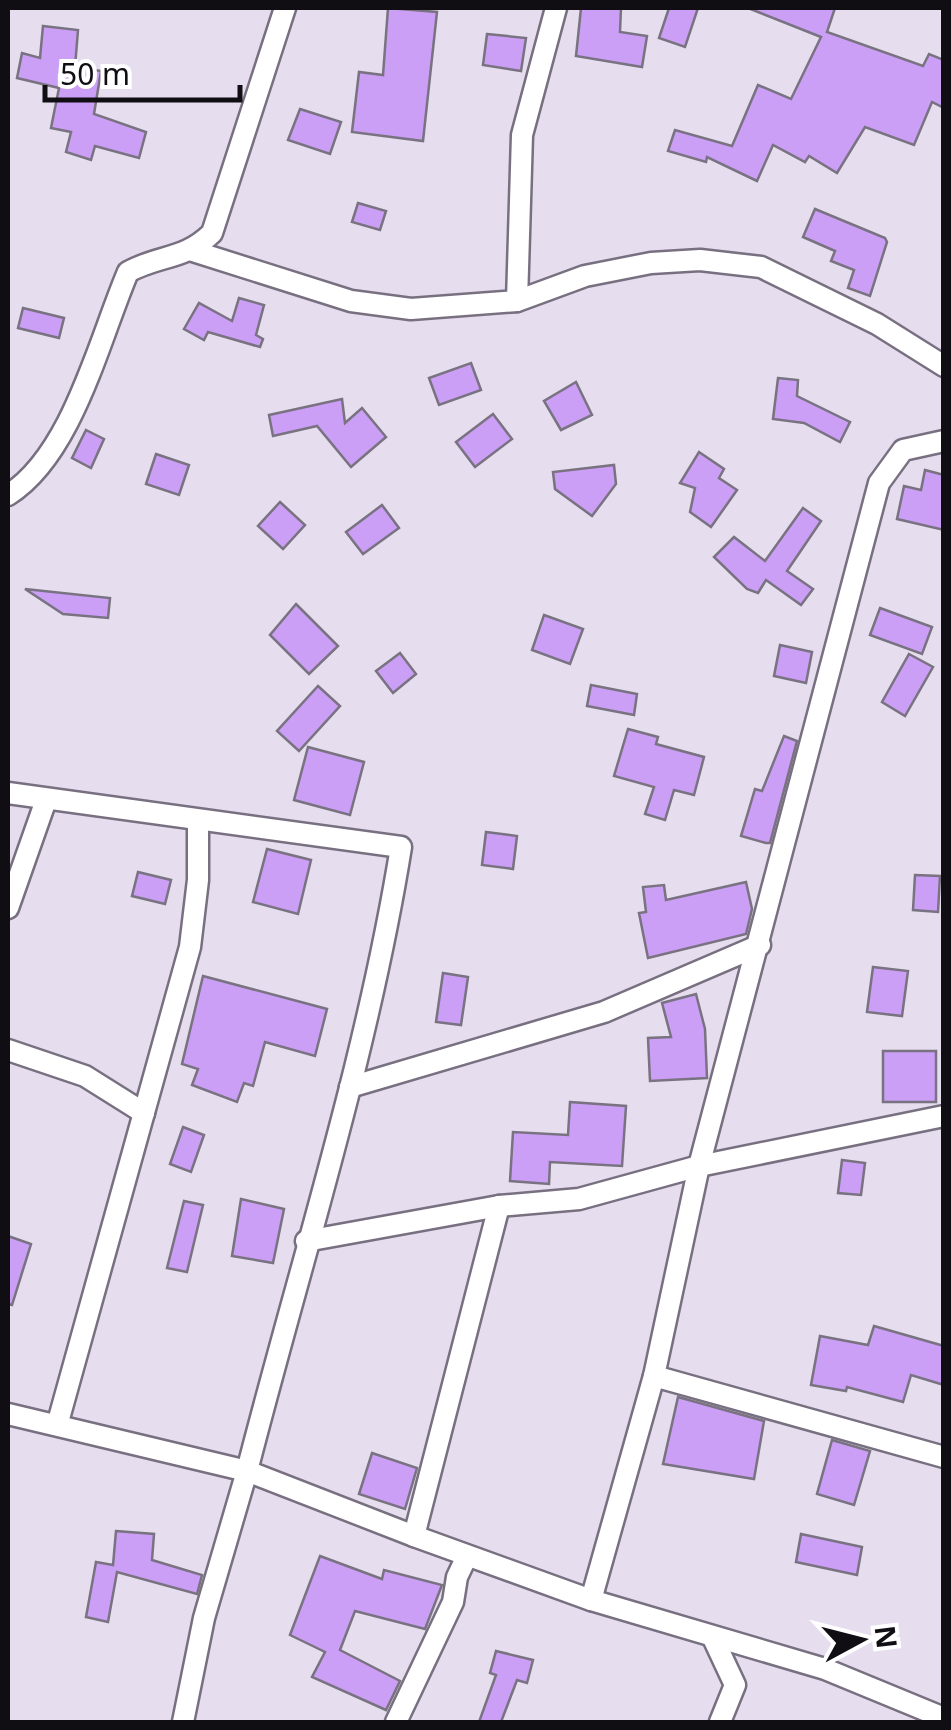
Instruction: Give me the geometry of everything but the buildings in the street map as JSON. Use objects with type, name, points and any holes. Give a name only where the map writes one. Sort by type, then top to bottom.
[{"type":"street","points":[[193,251],[212,233],[221,216],[237,148],[285,8]]},
{"type":"street","points":[[517,301],[522,135],[556,8]]},
{"type":"street","points":[[8,495],[48,459],[76,402],[128,272],[148,261],[193,251],[383,308],[456,309],[517,301],[584,276],[651,263],[700,260],[761,267],[877,324],[944,366]]},
{"type":"street","points":[[591,1600],[654,1376],[698,1166],[760,945],[880,483],[903,450],[944,441]]},
{"type":"street","points":[[8,794],[401,846],[387,933],[350,1087],[204,1618],[183,1722]]},
{"type":"street","points":[[8,908],[46,800]]},
{"type":"street","points":[[58,1422],[190,947],[198,880],[198,821]]},
{"type":"street","points":[[350,1087],[604,1012],[760,945]]},
{"type":"street","points":[[8,1050],[85,1076],[144,1114]]},
{"type":"street","points":[[306,1242],[499,1206],[579,1199],[698,1166],[944,1116]]},
{"type":"street","points":[[414,1536],[499,1206]]},
{"type":"street","points":[[654,1376],[944,1457]]},
{"type":"street","points":[[8,1414],[58,1422],[247,1471],[591,1600],[825,1669],[944,1718]]},
{"type":"street","points":[[396,1722],[453,1602],[457,1576],[467,1556]]},
{"type":"street","points":[[713,1638],[735,1685],[720,1722]]}]
